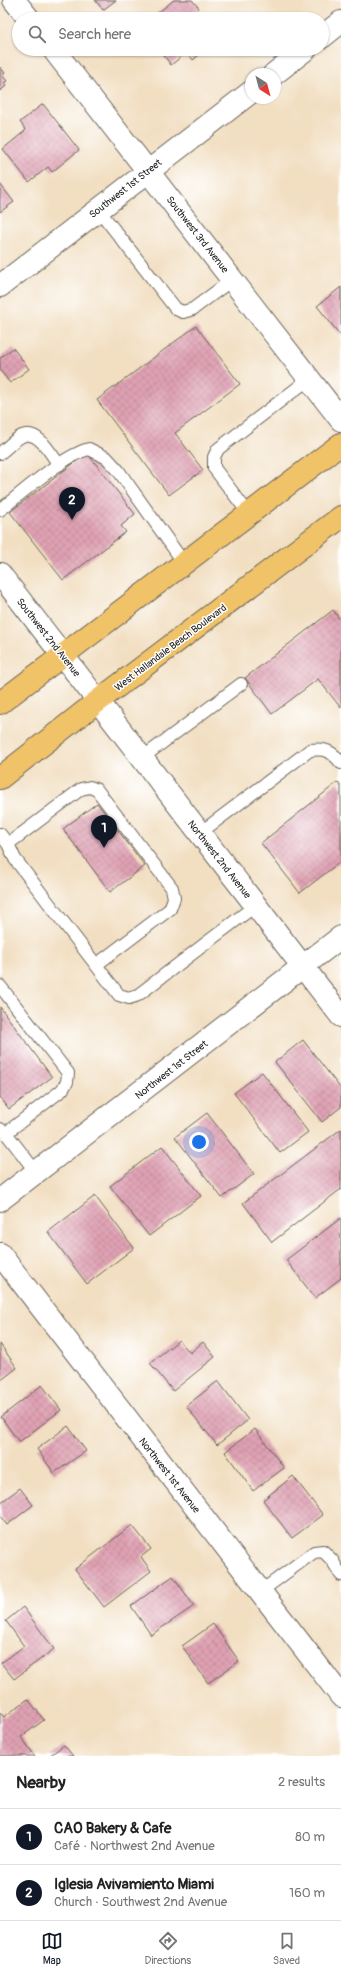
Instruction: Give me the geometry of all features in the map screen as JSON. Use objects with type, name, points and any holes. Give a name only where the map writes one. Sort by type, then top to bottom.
[{"type":"main road","points":[[0,702],[341,444]]},
{"type":"main road","name":"West Hallandale Beach Boulevard","points":[[0,778],[98,701],[341,517]]},
{"type":"street","points":[[14,0],[23,12]]},
{"type":"street","points":[[329,31],[341,22]]},
{"type":"street","name":"Southwest 3rd Avenue","points":[[59,56],[149,170],[341,420]]},
{"type":"street","points":[[281,69],[297,56]]},
{"type":"street","name":"Southwest 1st Street","points":[[0,286],[245,97]]},
{"type":"street","name":"Southwest 2nd Avenue","points":[[3,584],[64,654],[98,701]]},
{"type":"street","name":"Northwest 2nd Avenue","points":[[98,701],[341,1016]]},
{"type":"street","name":"Northwest 1st Street","points":[[0,1200],[341,937]]},
{"type":"street","name":"Northwest 1st Avenue","points":[[0,1254],[341,1696]]},
{"type":"lane","points":[[98,209],[176,309],[184,312],[193,309],[233,279]]},
{"type":"lane","points":[[249,514],[214,468],[214,458],[218,449],[309,378]]},
{"type":"lane","points":[[0,453],[23,436],[32,435],[39,439],[59,465]]},
{"type":"lane","points":[[0,510],[59,465],[80,451],[89,449],[107,458],[118,470],[184,563]]},
{"type":"lane","points":[[142,758],[241,684]]},
{"type":"lane","points":[[200,833],[310,750],[322,749],[334,754],[341,763]]},
{"type":"lane","points":[[8,844],[81,788],[90,787],[97,790],[172,888],[174,898],[170,909],[96,965]]},
{"type":"lane","points":[[0,834],[8,844],[15,859],[119,995],[129,998],[138,995],[256,905]]},
{"type":"lane","points":[[0,986],[68,1073],[67,1082],[62,1090],[3,1131],[36,1172]]},
{"type":"lane","points":[[260,1592],[314,1552],[323,1551],[332,1560],[341,1575]]},
{"type":"building","points":[[95,0],[116,0],[103,10]]},
{"type":"building","points":[[174,0],[192,0],[199,8],[197,12],[159,12]]},
{"type":"building","points":[[164,56],[182,56],[171,65]]},
{"type":"building","points":[[190,56],[198,56],[193,60]]},
{"type":"building","points":[[0,67],[5,73],[2,75],[7,81],[4,83],[6,86],[0,91]]},
{"type":"building","points":[[43,104],[79,150],[52,172],[48,167],[29,182],[3,149],[26,130],[20,122]]},
{"type":"building","points":[[0,184],[14,202],[0,212]]},
{"type":"building","points":[[341,287],[341,336],[317,306]]},
{"type":"building","points":[[196,326],[240,384],[175,433],[203,470],[169,495],[97,400]]},
{"type":"building","points":[[13,348],[29,369],[10,383],[0,370],[0,358]]},
{"type":"building","points":[[87,453],[135,514],[121,526],[126,532],[63,580],[10,512]]},
{"type":"building","points":[[333,610],[341,621],[341,708],[318,679],[272,714],[245,678]]},
{"type":"building","points":[[338,782],[341,787],[341,861],[300,893],[261,843]]},
{"type":"building","points":[[97,803],[145,866],[110,892],[63,829]]},
{"type":"building","points":[[0,1007],[52,1077],[9,1109],[0,1097]]},
{"type":"building","points":[[303,1040],[341,1089],[341,1107],[322,1122],[275,1062]]},
{"type":"building","points":[[262,1072],[308,1132],[280,1153],[234,1093]]},
{"type":"building","points":[[207,1113],[254,1174],[222,1198],[175,1137]]},
{"type":"building","points":[[341,1129],[341,1189],[272,1242],[243,1203]]},
{"type":"building","points":[[162,1146],[201,1196],[149,1236],[110,1186]]},
{"type":"building","points":[[95,1196],[134,1248],[87,1284],[48,1232]]},
{"type":"building","points":[[341,1218],[341,1278],[315,1298],[286,1260]]},
{"type":"building","points":[[179,1340],[190,1353],[203,1342],[215,1357],[173,1391],[150,1363]]},
{"type":"building","points":[[0,1344],[17,1368],[0,1381]]},
{"type":"building","points":[[218,1381],[248,1420],[217,1445],[186,1406]]},
{"type":"building","points":[[42,1385],[61,1410],[19,1442],[1,1417]]},
{"type":"building","points":[[68,1426],[86,1451],[54,1473],[37,1449]]},
{"type":"building","points":[[255,1429],[284,1468],[253,1491],[225,1452]]},
{"type":"building","points":[[293,1476],[323,1515],[292,1538],[263,1500]]},
{"type":"building","points":[[20,1488],[33,1505],[7,1525],[0,1516],[0,1503]]},
{"type":"building","points":[[132,1525],[151,1549],[141,1557],[151,1571],[104,1607],[75,1569]]},
{"type":"building","points":[[173,1576],[194,1606],[151,1635],[131,1606]]},
{"type":"building","points":[[23,1607],[54,1649],[14,1679],[1,1663],[24,1646],[6,1621]]},
{"type":"building","points":[[213,1624],[239,1661],[208,1683],[182,1646]]},
{"type":"building","points":[[28,1699],[44,1720],[21,1737],[35,1756],[0,1756],[0,1712],[4,1717]]},
{"type":"building","points":[[64,1745],[73,1756],[49,1756]]},
{"type":"place","name":"Iglesia Avivamiento Miami","points":[[72,520]]},
{"type":"place","name":"CAO Bakery & Cafe","points":[[104,848]]}]
